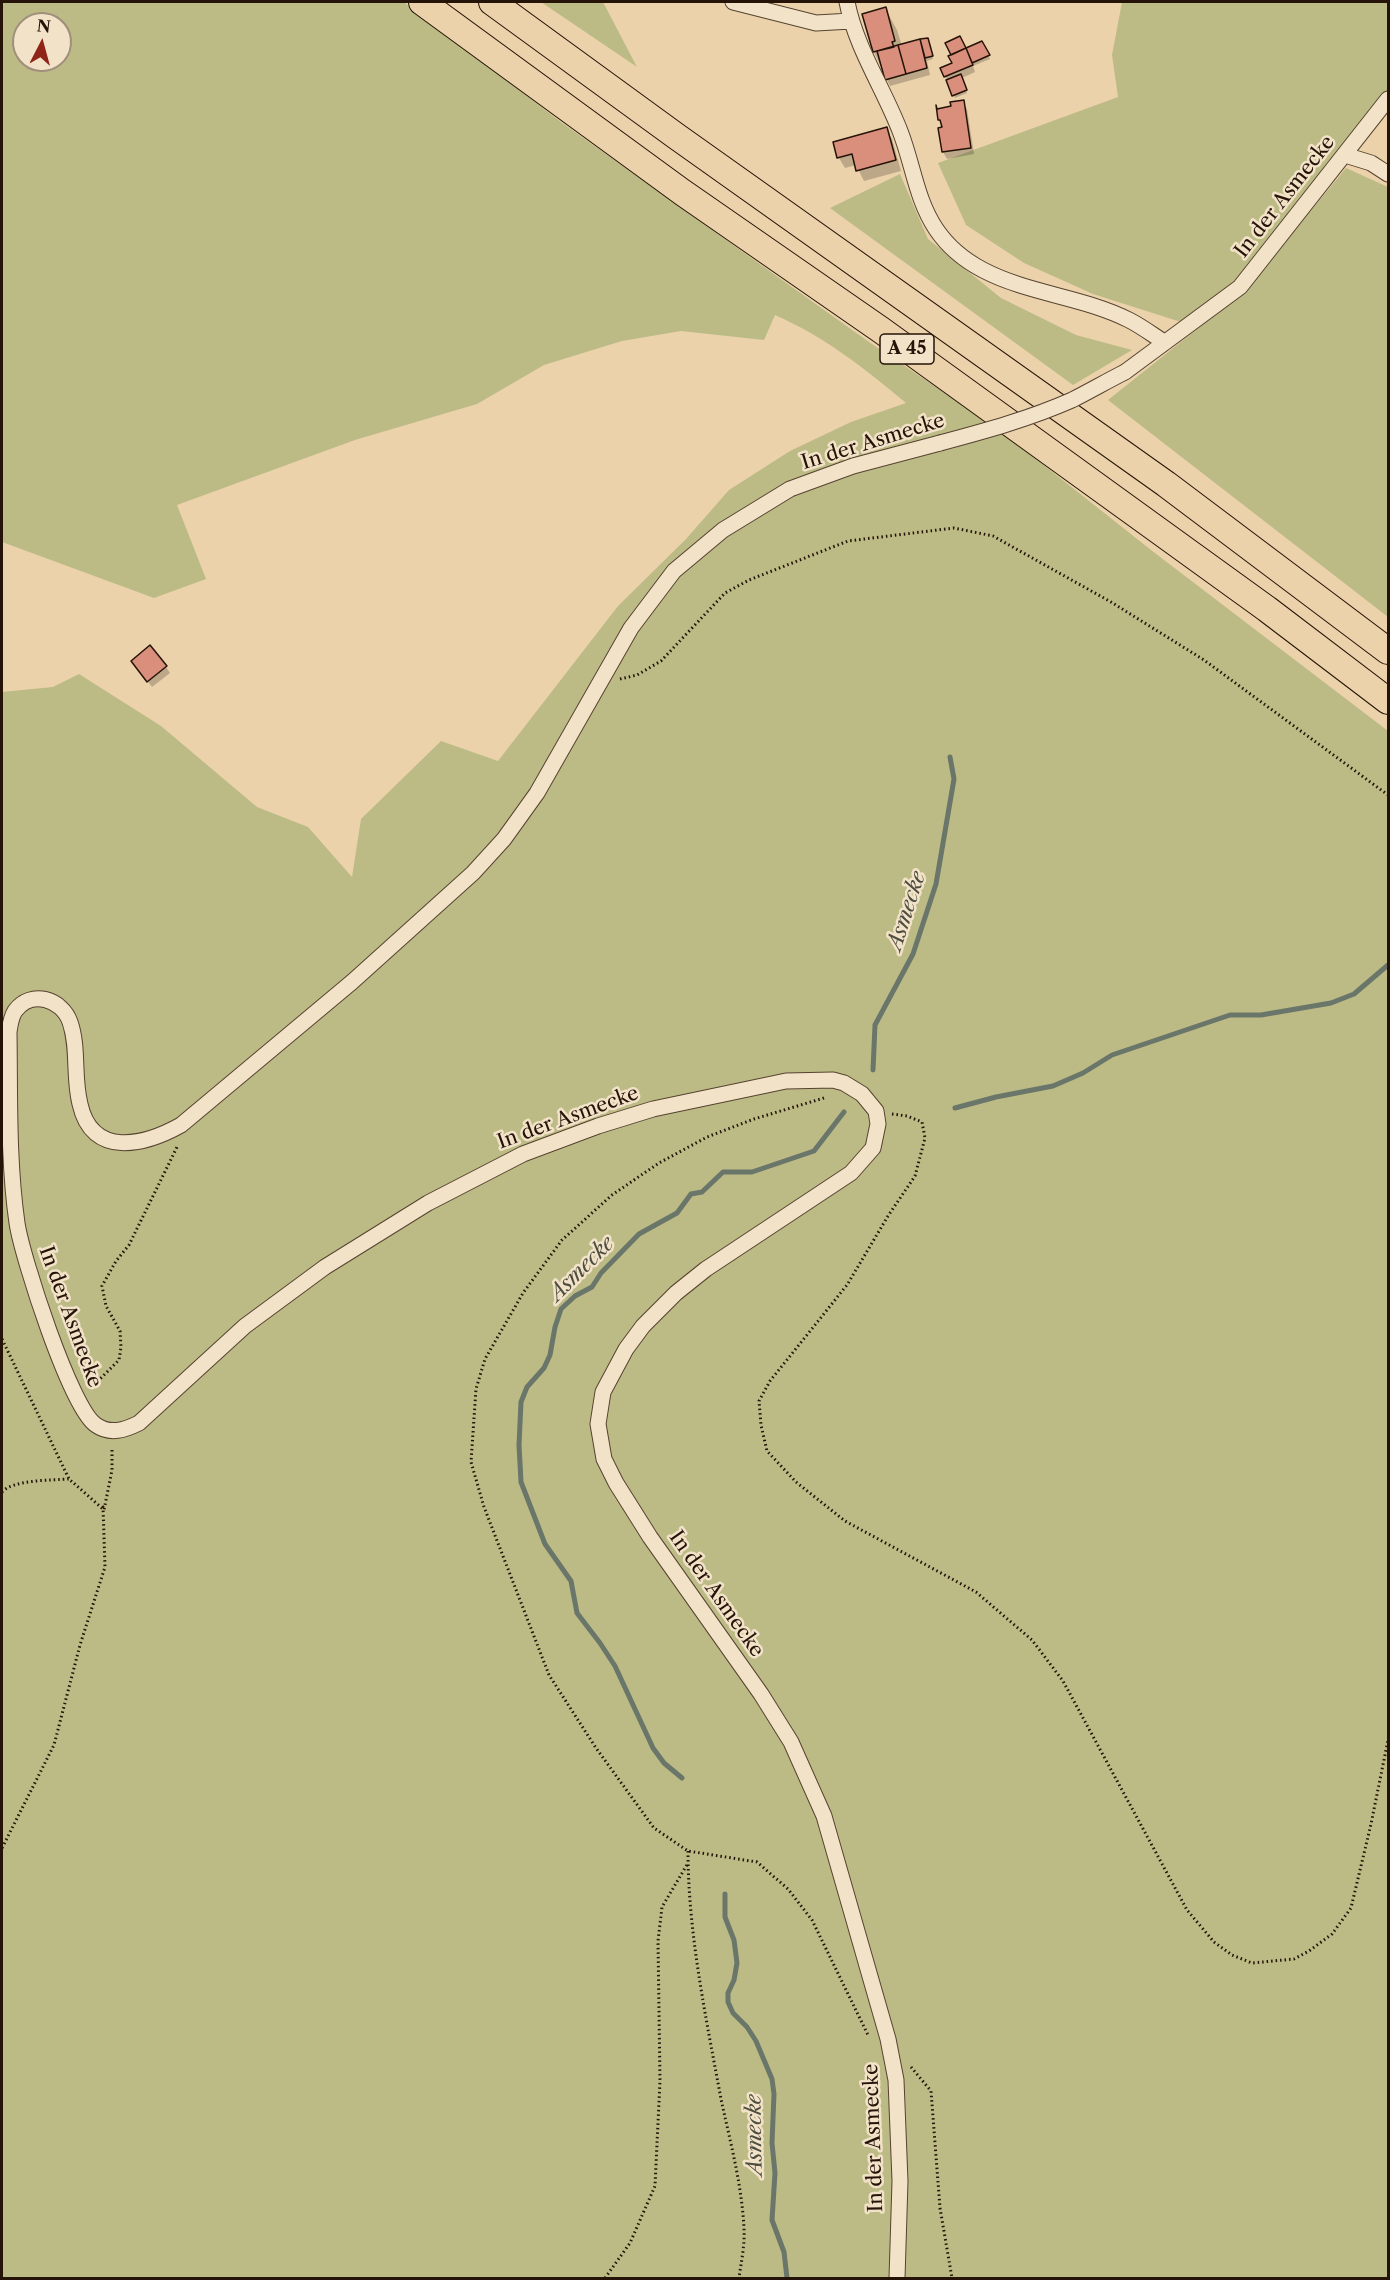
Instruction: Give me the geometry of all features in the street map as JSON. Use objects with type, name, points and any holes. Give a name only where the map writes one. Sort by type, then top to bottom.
[{"type":"highway","name":"A 45","points":[[422,2],[682,192],[881,330],[1389,700]]},
{"type":"highway","name":"A 45","points":[[492,2],[676,136],[1166,484],[1389,651]]},
{"type":"street","points":[[733,2],[816,23],[851,21]]},
{"type":"street","points":[[847,2],[858,42],[902,134],[917,192],[936,230],[949,245],[984,271],[1130,320],[1164,342]]},
{"type":"street","name":"In der Asmecke","points":[[897,2278],[900,2181],[896,2080],[891,2052],[824,1816],[792,1742],[616,1484],[604,1459],[597,1424],[603,1392],[612,1373],[643,1326],[676,1293],[706,1269],[850,1173],[873,1148],[878,1124],[876,1111],[862,1094],[844,1083],[818,1079],[786,1081],[653,1109],[523,1154],[428,1203],[325,1267],[245,1326],[139,1424],[126,1430],[114,1431],[94,1424],[79,1404],[68,1382],[26,1263],[17,1226],[12,1181],[9,1032],[15,1011],[30,999],[48,999],[64,1010],[74,1035],[80,1104],[84,1117],[99,1135],[120,1144],[132,1144],[161,1136],[181,1125],[352,982],[473,873],[504,839],[537,793],[631,628],[674,571],[723,530],[790,489],[853,466],[1036,414],[1073,399],[1125,372],[1240,287],[1389,99]]},
{"type":"street","points":[[1345,155],[1371,163],[1389,174]]},
{"type":"path","points":[[597,685],[637,675],[661,661],[725,593],[749,580],[848,541],[954,528],[993,536],[1111,602],[1204,660],[1389,795]]},
{"type":"path","points":[[876,1111],[907,1116],[922,1122],[925,1138],[915,1176],[888,1216],[847,1286],[770,1381],[759,1401],[761,1425],[767,1451],[796,1482],[845,1521],[976,1592],[1032,1640],[1063,1681],[1187,1910],[1214,1942],[1232,1955],[1252,1963],[1294,1959],[1332,1934],[1351,1908],[1389,1740]]},
{"type":"path","points":[[79,1404],[93,1385],[119,1360],[120,1331],[106,1306],[102,1286],[144,1219],[178,1146],[181,1125]]},
{"type":"path","points":[[2,1339],[69,1479],[104,1510]]},
{"type":"path","points":[[104,1510],[112,1470],[114,1431]]},
{"type":"path","points":[[2,1492],[5,1488],[29,1483],[69,1479]]},
{"type":"path","points":[[2,1848],[54,1745],[80,1645],[105,1567],[103,1507],[104,1510]]},
{"type":"path","points":[[739,2278],[744,2231],[738,2181],[705,2014],[691,1922],[688,1851],[758,1862],[788,1889],[812,1920],[870,2039],[914,2070],[931,2091],[940,2208],[952,2278]]},
{"type":"path","points":[[605,2278],[630,2243],[655,2186],[660,2081],[658,1941],[662,1907],[688,1863]]},
{"type":"shaded area","points":[[2,2],[404,2],[561,122],[1026,451],[1151,550],[1388,731],[1388,2278],[2,2278],[2,692],[53,687],[79,674],[161,726],[257,807],[308,827],[352,877],[361,819],[441,741],[498,761],[618,606],[686,539],[729,490],[790,451],[851,422],[906,403],[844,354],[811,333],[775,315],[764,340],[681,331],[622,341],[544,365],[477,404],[355,440],[177,505],[206,579],[154,598],[2,542]]},
{"type":"shaded area","points":[[541,2],[603,2],[637,67]]},
{"type":"shaded area","points":[[1122,2],[1388,2],[1388,91],[1235,282],[1184,323],[1093,294],[1024,263],[966,225],[938,163],[1118,97],[1112,55]]},
{"type":"shaded area","points":[[1346,168],[1388,187],[1388,617],[1108,400],[1246,290]]},
{"type":"shaded area","points":[[900,174],[928,239],[1001,298],[1076,335],[1132,350],[1073,385],[830,208]]},
{"type":"building","points":[[886,7],[895,41],[892,42],[894,47],[873,52],[862,14]]},
{"type":"building","points":[[960,36],[966,48],[951,55],[945,43]]},
{"type":"building","points":[[928,38],[933,56],[925,58],[920,39]]},
{"type":"building","points":[[920,39],[927,68],[906,74],[898,45]]},
{"type":"building","points":[[982,41],[990,55],[972,63],[966,48]]},
{"type":"building","points":[[898,45],[906,74],[885,80],[877,51]]},
{"type":"building","points":[[966,48],[973,65],[944,77],[940,68],[952,63],[948,56]]},
{"type":"building","points":[[961,74],[967,90],[952,96],[946,80]]},
{"type":"building","points":[[964,100],[971,148],[942,152],[938,128],[942,127],[938,120],[936,105],[937,109],[951,106],[950,102]]},
{"type":"building","points":[[887,127],[896,160],[856,171],[852,154],[837,158],[833,142]]},
{"type":"building","points":[[150,645],[167,666],[147,682],[131,661]]},
{"type":"waterway","name":"Asmecke","points":[[873,1070],[875,1025],[913,954],[936,884],[954,779],[950,757]]},
{"type":"waterway","points":[[955,1108],[1053,1086],[1083,1073],[1112,1055],[1230,1015],[1261,1015],[1331,1003],[1354,994],[1388,965]]},
{"type":"waterway","name":"Asmecke","points":[[682,1778],[664,1763],[653,1748],[615,1666],[577,1613],[571,1581],[545,1544],[521,1482],[519,1445],[521,1402],[527,1387],[544,1368],[550,1355],[561,1309],[575,1296],[592,1287],[601,1273],[639,1234],[677,1213],[691,1194],[702,1192],[723,1172],[752,1172],[814,1151],[844,1112]]},
{"type":"waterway","name":"Asmecke","points":[[725,1894],[725,1917],[734,1940],[737,1963],[734,1980],[728,1993],[728,2002],[733,2013],[747,2027],[756,2041],[772,2079],[774,2094],[772,2143],[775,2173],[772,2220],[784,2252],[787,2278]]}]
